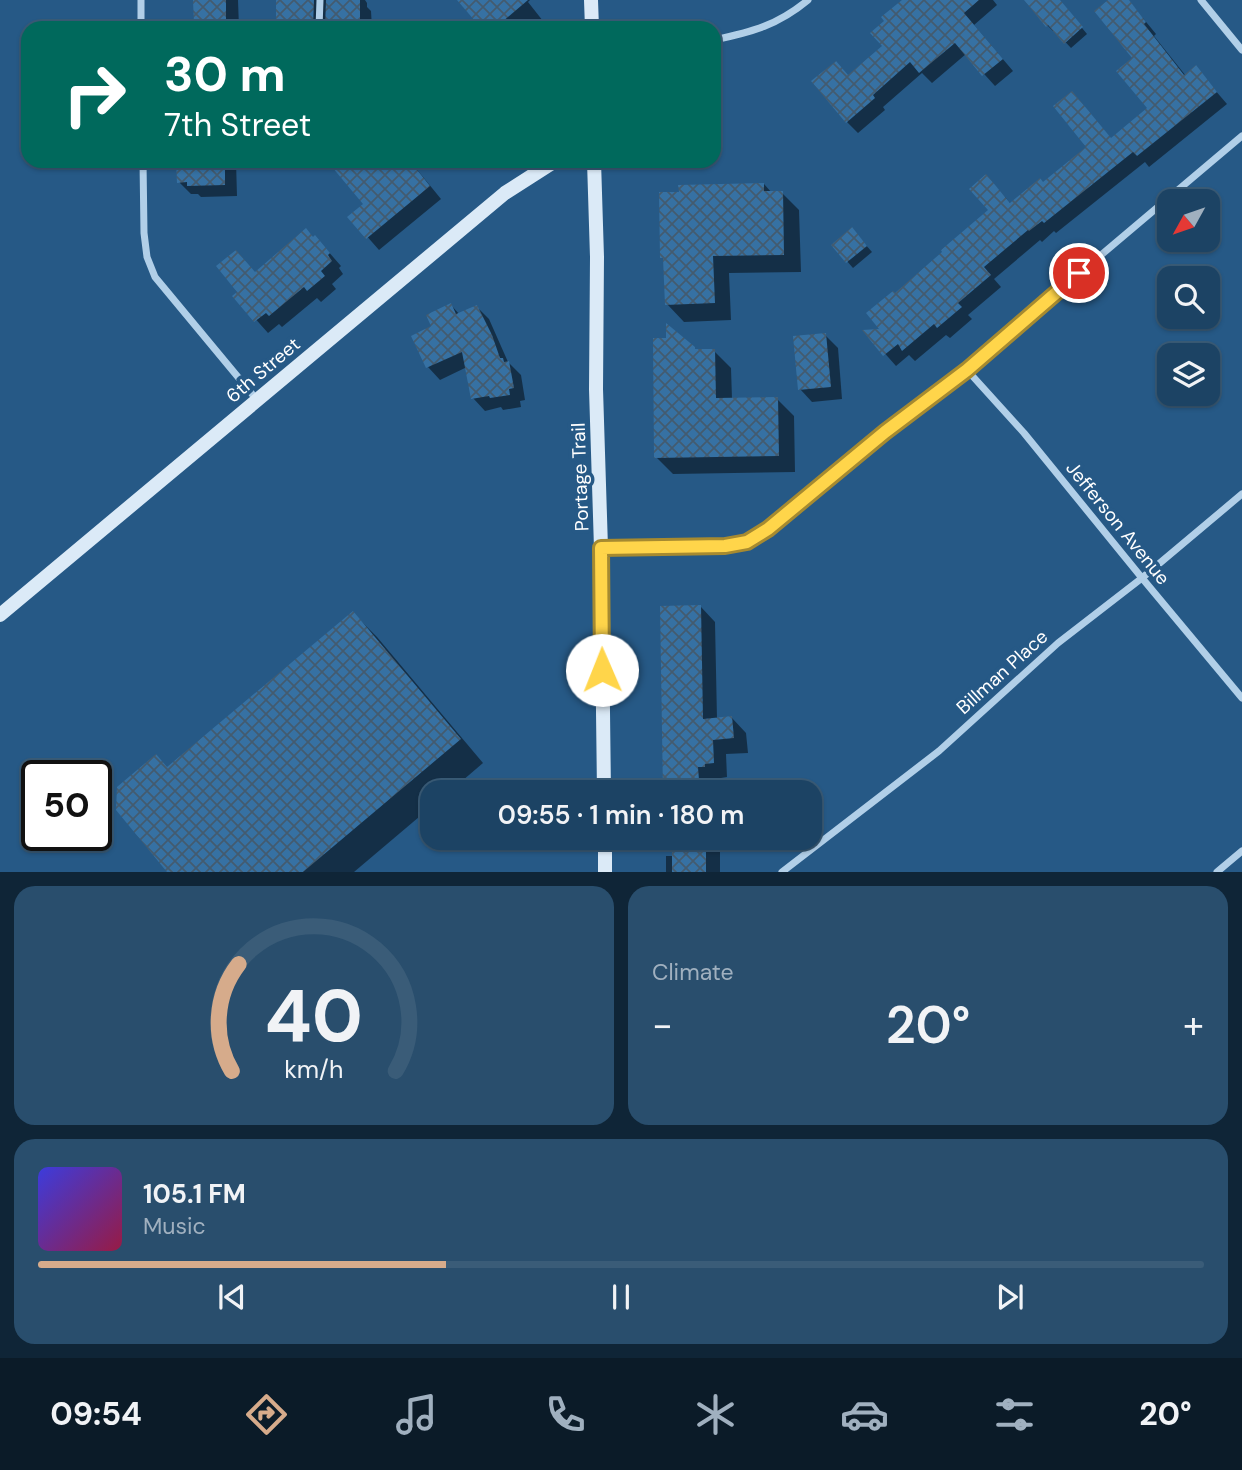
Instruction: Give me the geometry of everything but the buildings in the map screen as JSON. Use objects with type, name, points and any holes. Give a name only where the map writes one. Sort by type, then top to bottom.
[{"type":"street","points":[[141,0],[141,21]]},
{"type":"street","points":[[319,21],[320,0]]},
{"type":"street","points":[[591,0],[592,21]]},
{"type":"street","points":[[721,38],[764,28],[783,19],[808,0]]},
{"type":"street","points":[[1201,0],[1242,50]]},
{"type":"street","points":[[601,548],[701,547],[747,542],[768,529],[885,432],[967,370],[1242,136]]},
{"type":"street","points":[[143,168],[144,233],[147,257],[155,277],[257,400]]},
{"type":"street","name":"6th Street","points":[[0,615],[505,193],[544,168]]},
{"type":"street","name":"Portage Trail","points":[[594,168],[604,780]]},
{"type":"street","name":"Jefferson Avenue","points":[[967,370],[1024,433],[1242,698]]},
{"type":"street","name":"Billman Place","points":[[782,872],[939,751],[1058,643],[1142,578],[1242,494]]},
{"type":"street","points":[[605,850],[605,872]]},
{"type":"street","points":[[1217,872],[1242,851]]},
{"type":"route","points":[[602,670],[601,548],[705,547],[747,542],[768,529],[885,432],[967,370],[1079,273]]}]
